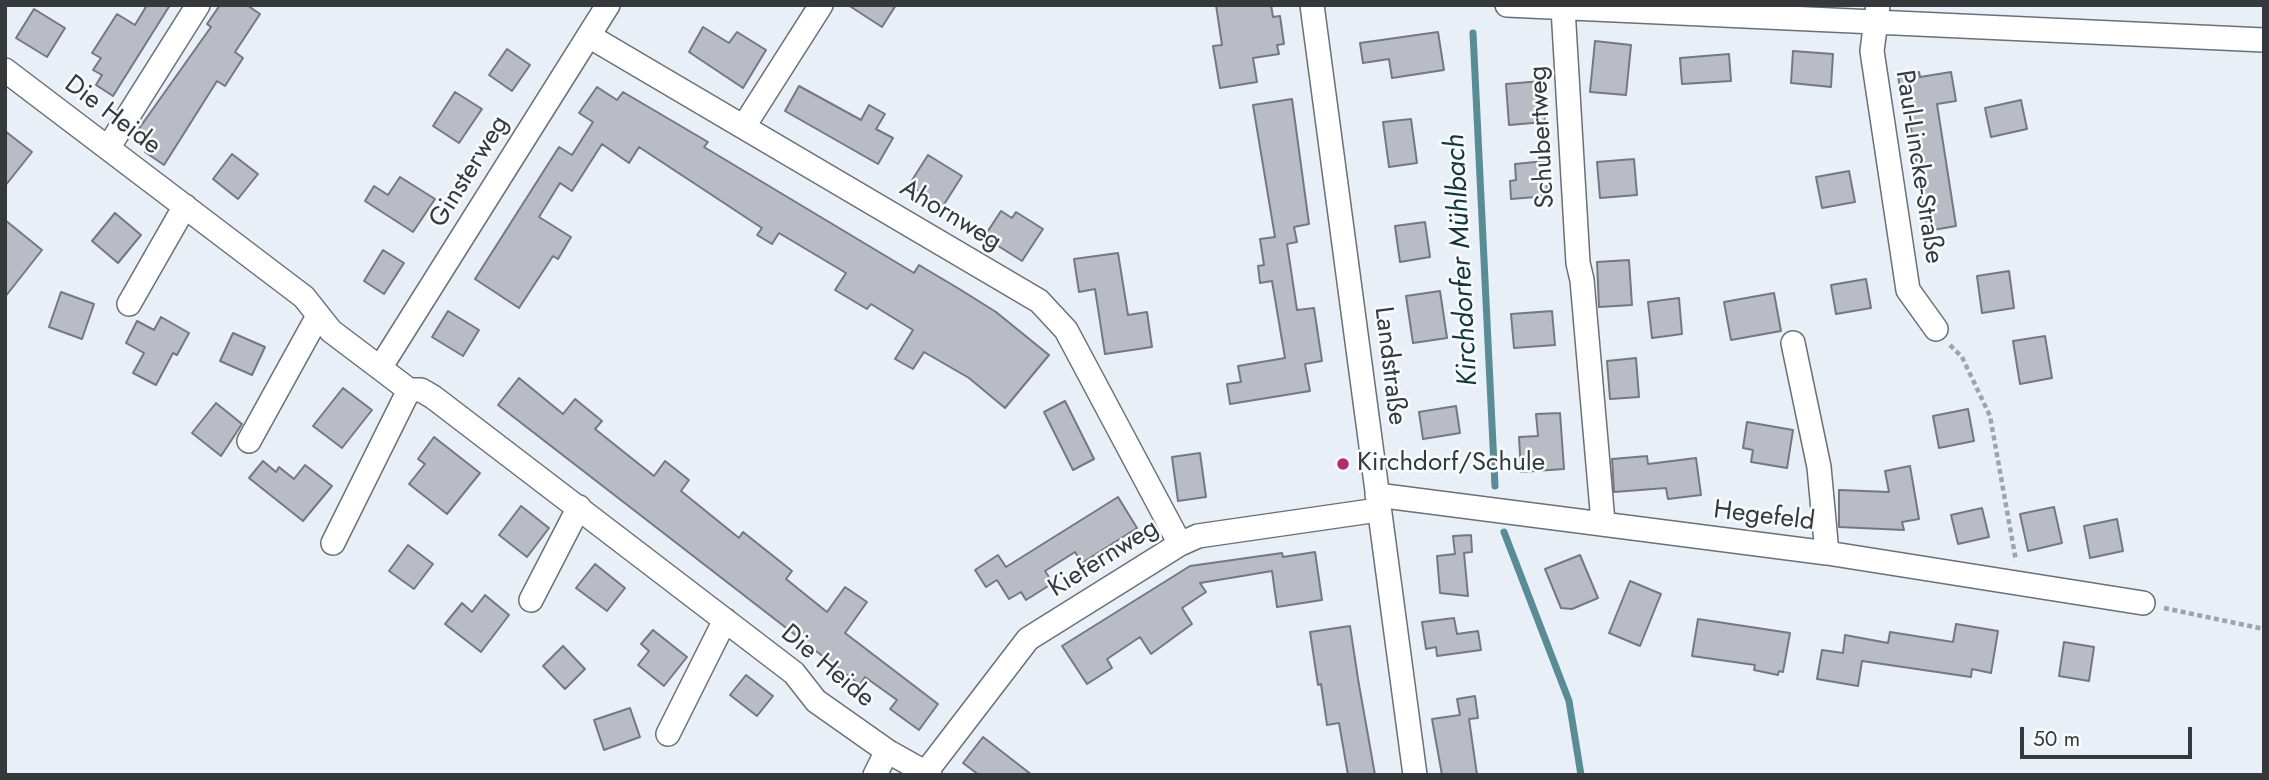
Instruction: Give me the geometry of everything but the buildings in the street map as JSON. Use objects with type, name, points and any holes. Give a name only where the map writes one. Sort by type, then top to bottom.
[{"type":"street","points":[[108,148],[198,5]]},
{"type":"street","name":"Ginsterweg","points":[[380,368],[608,5]]},
{"type":"street","points":[[744,126],[821,5]]},
{"type":"street","name":"Landstraße","points":[[1312,5],[1415,775]]},
{"type":"street","points":[[1507,5],[1877,15],[2264,40]]},
{"type":"street","name":"Schubertweg","points":[[1563,8],[1578,263],[1583,280],[1603,522]]},
{"type":"street","name":"Paul-Lincke-Straße","points":[[1877,15],[1872,51],[1908,290],[1936,329]]},
{"type":"street","name":"Ahornweg","points":[[589,36],[1039,301],[1066,330],[1180,544]]},
{"type":"street","name":"Die Heide","points":[[5,70],[304,297],[331,331],[409,390],[421,390],[433,397],[794,673],[816,701],[887,751],[928,773]]},
{"type":"street","points":[[129,304],[185,206]]},
{"type":"street","points":[[249,441],[318,316]]},
{"type":"street","points":[[1793,343],[1819,467],[1827,553]]},
{"type":"street","points":[[333,542],[409,390]]},
{"type":"street","name":"Hegefeld","points":[[1378,502],[1603,522],[1827,553],[2020,586],[2143,603]]},
{"type":"street","name":"Kiefernweg","points":[[928,773],[1028,639],[1180,544],[1198,536],[1378,502]]},
{"type":"street","points":[[531,600],[579,507]]},
{"type":"street","points":[[668,734],[725,620]]},
{"type":"street","points":[[875,775],[887,751]]},
{"type":"path","points":[[1936,329],[1962,357],[1990,416],[2020,586]]},
{"type":"path","points":[[2143,603],[2264,629]]},
{"type":"waterway","name":"Kirchdorfer Mühlbach","points":[[1473,33],[1495,486]]},
{"type":"waterway","name":"Kirchdorfer Mühlbach","points":[[1504,532],[1569,701],[1581,775]]},
{"type":"place","name":"Kirchdorf/Schule","points":[[1343,464]]}]
